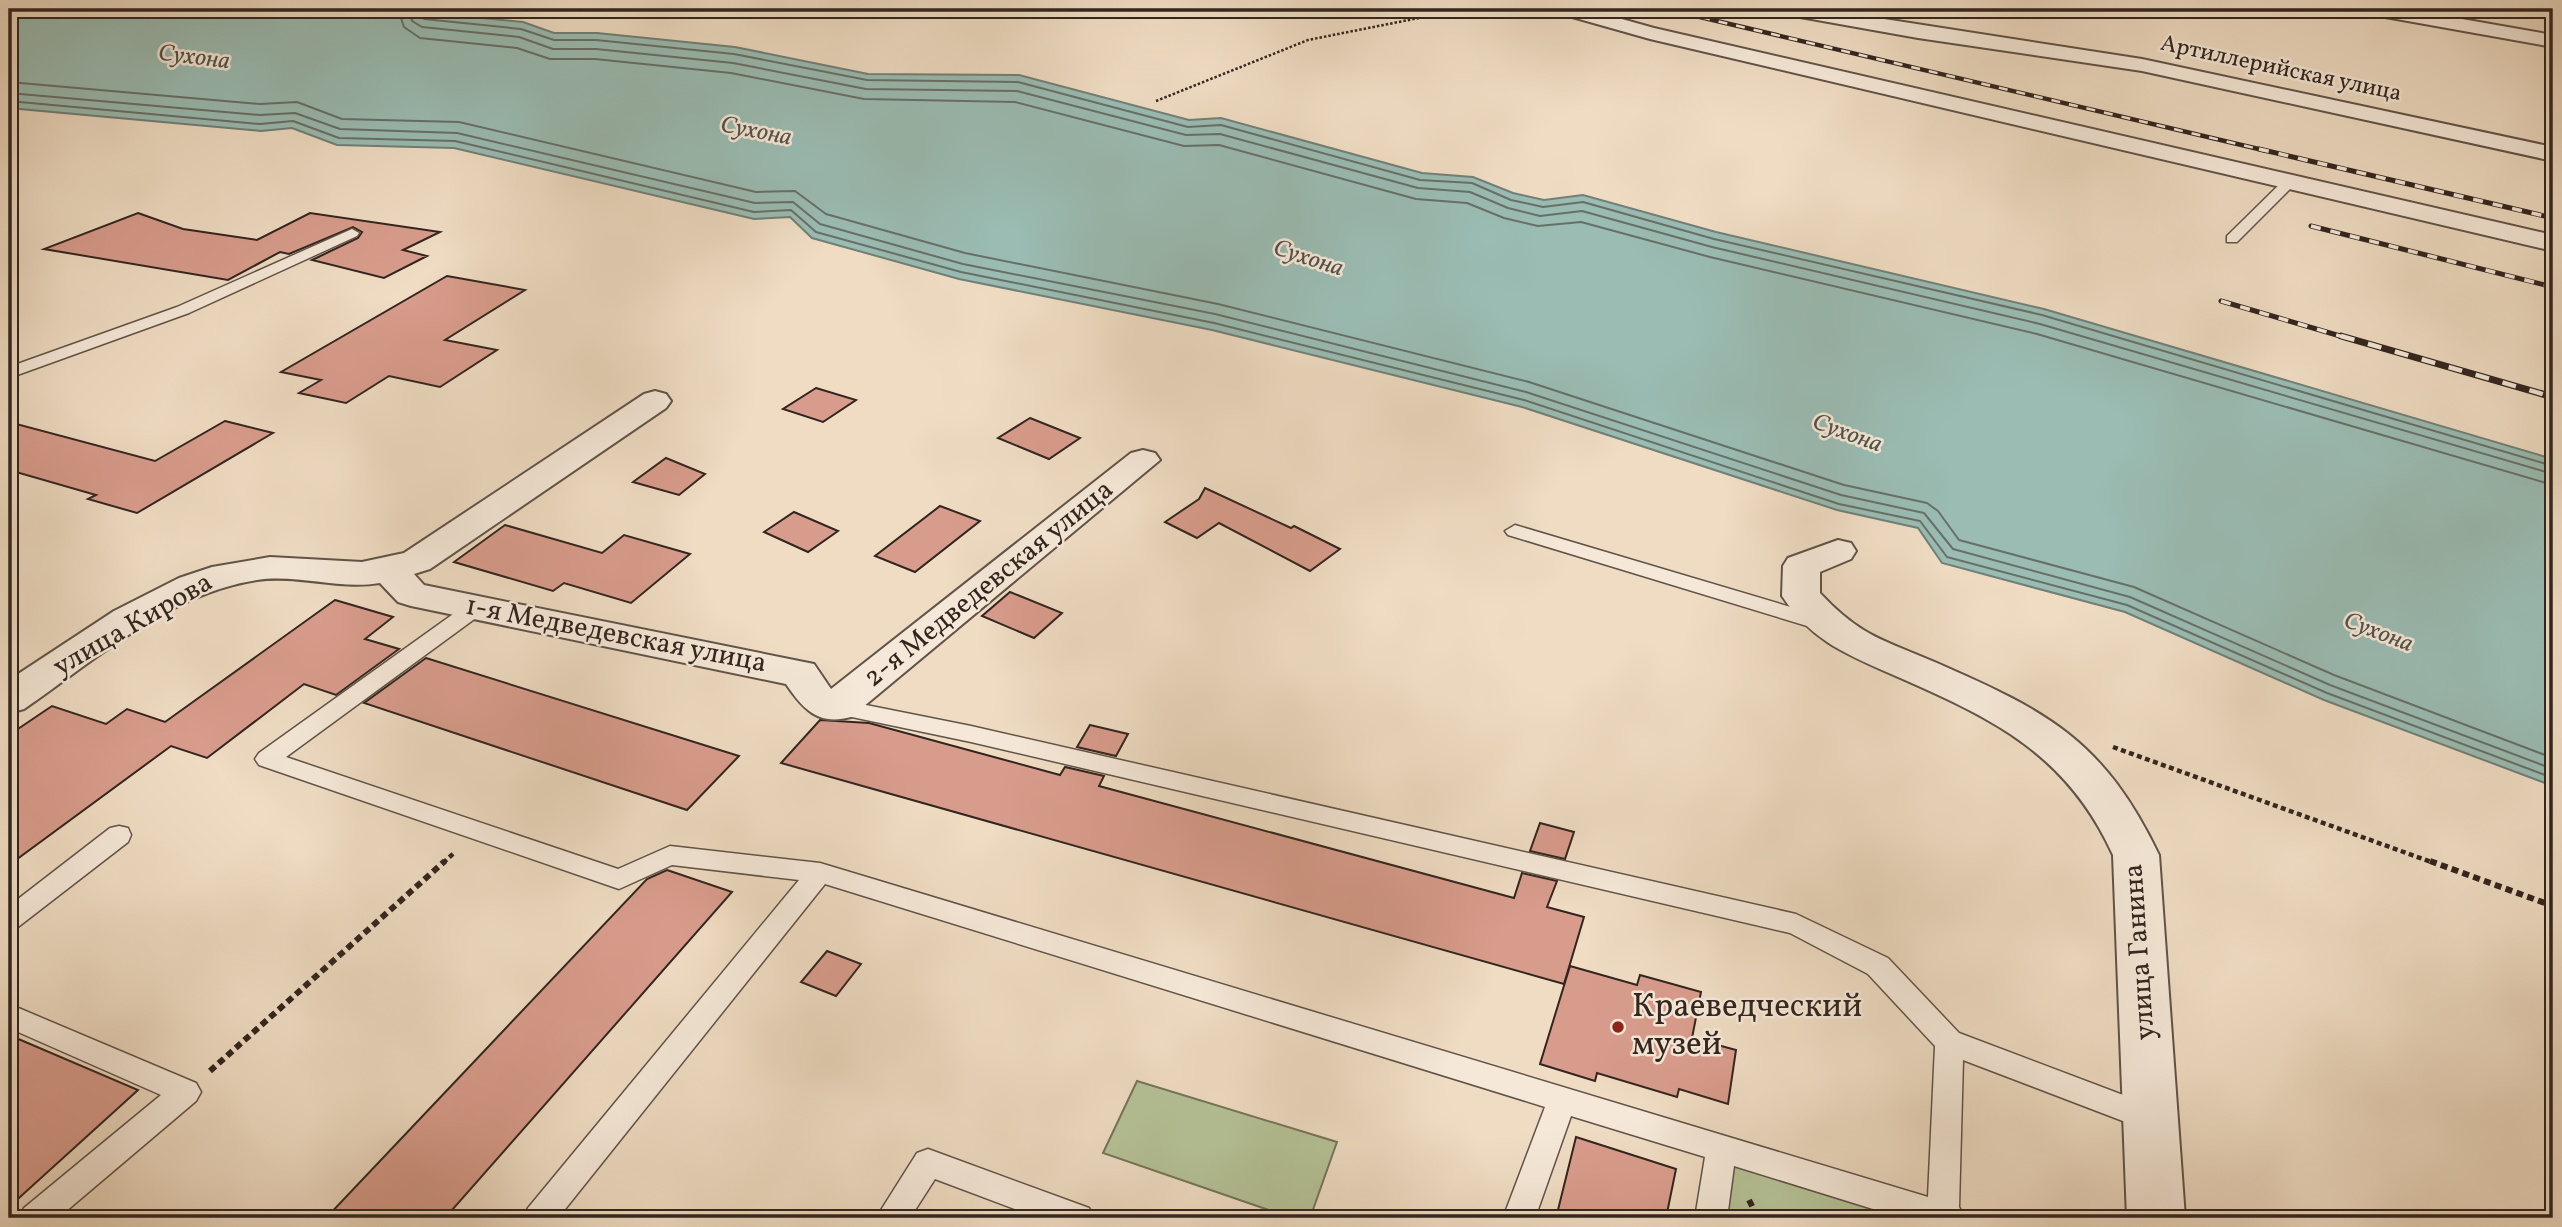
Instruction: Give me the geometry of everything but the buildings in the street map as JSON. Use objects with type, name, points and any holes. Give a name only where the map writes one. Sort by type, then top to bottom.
[{"type":"street","points":[[1565,9],[1663,36],[2292,180],[2553,243]]},
{"type":"street","name":"Артиллерийская улица","points":[[1789,9],[1917,32],[2142,65],[2553,154]]},
{"type":"street","points":[[2374,9],[2553,41]]},
{"type":"street","name":"улица Кирова","points":[[9,699],[183,590],[224,574],[260,568],[300,568],[354,574],[390,571],[417,561],[655,401]]},
{"type":"street","name":"2-я Медведевская улица","points":[[836,707],[1143,460]]},
{"type":"street","name":"улица Ганина","points":[[1838,551],[1801,566],[1801,596],[1832,627],[1843,637],[2004,708],[2062,748],[2101,788],[2116,810],[2136,855],[2155,1218]]},
{"type":"street","name":"1-я Медведевская улица","points":[[390,571],[411,594],[800,673],[817,699],[836,707]]},
{"type":"lane","points":[[2232,239],[2292,180]]},
{"type":"lane","points":[[9,373],[183,310],[352,233]]},
{"type":"lane","points":[[1515,531],[1832,627]]},
{"type":"lane","points":[[477,607],[267,759],[619,879],[670,855],[820,873],[1946,1217],[1949,1042]]},
{"type":"lane","points":[[836,707],[984,737],[1796,924],[1878,966],[1949,1042],[2150,1118]]},
{"type":"lane","points":[[9,920],[119,835]]},
{"type":"lane","points":[[539,1218],[820,873]]},
{"type":"lane","points":[[9,1016],[186,1092],[35,1218]]},
{"type":"lane","points":[[1519,1218],[1562,1100]]},
{"type":"lane","points":[[1711,1218],[1721,1149]]},
{"type":"lane","points":[[892,1218],[928,1163],[1079,1218]]},
{"type":"path","points":[[1156,101],[1308,40],[1464,9]]},
{"type":"path","points":[[2108,746],[2553,906]]},
{"type":"path","points":[[186,1092],[479,831]]},
{"type":"green space","points":[[1137,1081],[1337,1142],[1310,1218],[1292,1218],[1103,1153]]},
{"type":"green space","points":[[1721,1149],[1948,1218],[1711,1218]]},
{"type":"water","name":"Сухона","points":[[9,9],[390,9],[523,22],[554,33],[597,33],[735,47],[868,74],[1019,75],[1189,120],[1221,118],[1422,173],[1473,177],[1513,193],[1544,200],[1583,195],[1716,232],[2044,309],[2553,459],[2553,786],[2324,700],[2125,612],[1942,563],[1918,528],[1837,510],[1522,407],[1212,330],[959,279],[812,238],[790,217],[754,219],[454,148],[337,145],[292,128],[261,131],[9,108]]},
{"type":"railway","points":[[1666,9],[2267,151]]},
{"type":"railway","points":[[2259,149],[2553,218]]},
{"type":"railway","points":[[2311,226],[2553,287]]},
{"type":"railway","points":[[2221,301],[2347,338]]},
{"type":"railway","points":[[2341,336],[2553,397]]},
{"type":"place","name":"Краеведческий музей","points":[[1618,1027]]}]
